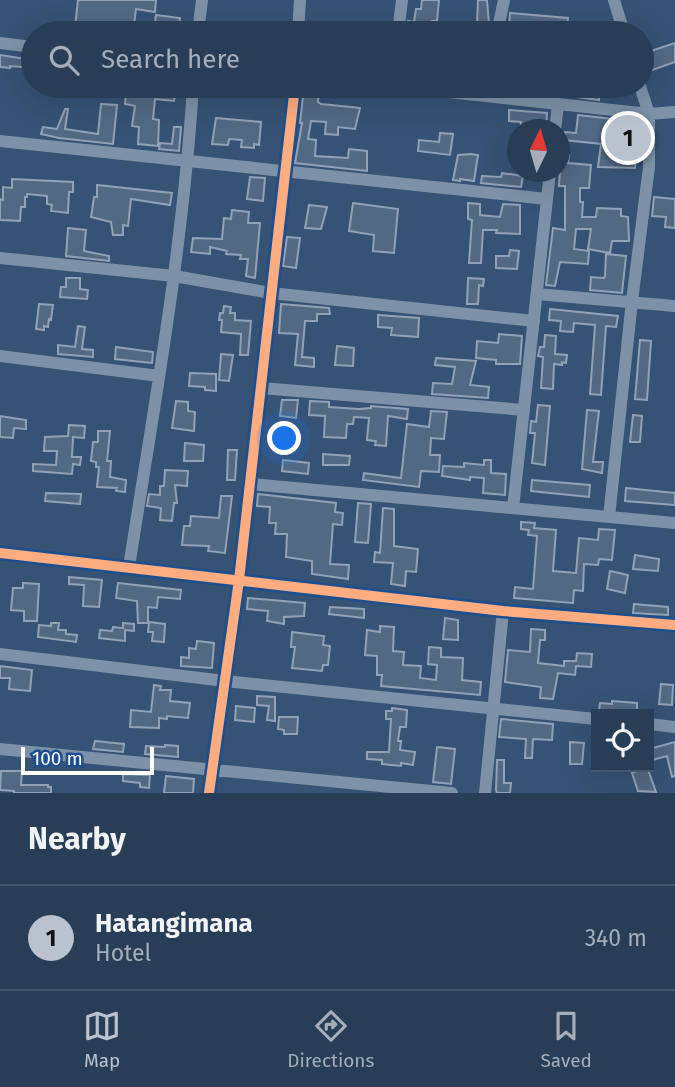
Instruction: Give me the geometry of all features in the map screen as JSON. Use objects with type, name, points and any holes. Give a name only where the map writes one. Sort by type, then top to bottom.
[{"type":"street","points":[[199,21],[202,0]]},
{"type":"street","points":[[299,21],[300,0]]},
{"type":"street","points":[[399,21],[402,0]]},
{"type":"street","points":[[499,21],[503,0]]},
{"type":"street","points":[[614,0],[620,21]]},
{"type":"street","points":[[0,43],[21,46]]},
{"type":"street","points":[[129,567],[174,276],[188,160],[192,98]]},
{"type":"street","points":[[209,793],[239,580],[294,98]]},
{"type":"street","points":[[522,98],[558,105],[649,114],[675,112]]},
{"type":"street","points":[[609,517],[649,167],[649,114],[644,98]]},
{"type":"street","points":[[556,119],[558,105]]},
{"type":"street","points":[[0,141],[547,199]]},
{"type":"street","points":[[513,508],[549,182]]},
{"type":"street","points":[[0,258],[174,276],[271,293],[534,321]]},
{"type":"street","points":[[537,294],[675,306]]},
{"type":"street","points":[[0,356],[159,376]]},
{"type":"street","points":[[261,388],[524,410]]},
{"type":"street","points":[[250,484],[675,523]]},
{"type":"street","points":[[0,553],[502,611],[675,625]]},
{"type":"street","points":[[485,793],[502,611]]},
{"type":"street","points":[[0,654],[225,681],[591,719]]},
{"type":"street","points":[[654,725],[675,727]]},
{"type":"street","points":[[0,749],[452,793]]},
{"type":"building","points":[[78,0],[156,0],[155,12],[136,9],[134,21],[76,21]]},
{"type":"building","points":[[422,0],[439,0],[437,21],[414,21],[416,9],[421,9]]},
{"type":"building","points":[[478,0],[487,0],[489,21],[477,21]]},
{"type":"building","points":[[510,13],[568,18],[568,21],[509,21]]},
{"type":"building","points":[[156,15],[180,18],[180,21],[155,21]]},
{"type":"building","points":[[675,43],[675,62],[654,70],[654,50]]},
{"type":"building","points":[[0,55],[21,58],[21,67],[0,67]]},
{"type":"building","points":[[126,98],[174,98],[174,101],[155,99],[153,119],[159,120],[158,146],[138,144],[139,127],[132,126],[135,106],[125,104]]},
{"type":"building","points":[[303,98],[318,98],[321,104],[360,108],[355,129],[338,127],[338,135],[325,134],[326,122],[311,121],[308,139],[316,140],[315,156],[348,158],[349,149],[367,151],[367,171],[295,163]]},
{"type":"building","points":[[101,104],[117,105],[113,144],[41,134],[43,127],[57,129],[65,109],[68,109],[65,129],[98,134]]},
{"type":"building","points":[[509,110],[547,113],[547,119],[509,119]]},
{"type":"building","points":[[578,115],[614,119],[613,124],[634,126],[632,148],[636,149],[635,168],[598,167],[601,144],[570,141],[570,132],[576,133]]},
{"type":"building","points":[[216,118],[261,122],[259,145],[254,144],[254,148],[241,147],[242,140],[229,139],[228,145],[212,144]]},
{"type":"building","points":[[174,127],[181,127],[179,151],[159,149],[160,143],[172,144]]},
{"type":"building","points":[[440,133],[453,134],[450,155],[418,151],[419,140],[439,142]]},
{"type":"building","points":[[458,155],[478,155],[474,181],[453,180]]},
{"type":"building","points":[[570,163],[591,165],[589,188],[580,188],[582,217],[596,217],[597,208],[621,209],[621,216],[628,217],[629,241],[612,241],[610,253],[588,249],[591,229],[576,229],[574,249],[589,251],[588,264],[560,262],[555,286],[546,285],[553,228],[565,230],[565,186],[559,186],[559,182],[570,182]]},
{"type":"building","points":[[502,173],[507,174],[507,182],[522,182],[521,187],[481,183],[482,176],[501,177]]},
{"type":"building","points":[[250,177],[265,178],[263,201],[247,199]]},
{"type":"building","points":[[12,179],[73,182],[73,192],[69,192],[68,213],[51,211],[52,205],[47,204],[47,196],[27,194],[25,207],[21,207],[20,221],[0,220],[3,187],[12,188]]},
{"type":"building","points":[[97,185],[172,193],[170,205],[131,199],[128,226],[123,225],[123,235],[113,235],[111,222],[91,217],[94,197],[97,197]]},
{"type":"building","points":[[654,197],[675,199],[675,228],[665,227],[666,217],[652,216]]},
{"type":"building","points":[[353,203],[398,209],[394,253],[373,251],[374,235],[349,231]]},
{"type":"building","points":[[468,203],[480,204],[480,215],[500,217],[503,204],[520,205],[520,234],[483,230],[481,263],[469,263],[472,220],[468,219]]},
{"type":"building","points":[[309,205],[327,207],[321,229],[305,228]]},
{"type":"building","points":[[232,210],[249,212],[248,223],[260,223],[255,278],[246,276],[248,259],[240,259],[241,255],[226,254],[227,251],[210,247],[210,254],[191,252],[193,238],[222,239],[224,218],[231,219]]},
{"type":"building","points":[[68,228],[86,230],[84,251],[109,256],[109,261],[66,256]]},
{"type":"building","points":[[287,237],[300,238],[296,268],[283,266]]},
{"type":"building","points":[[510,250],[519,251],[517,269],[496,268],[496,256],[509,256]]},
{"type":"building","points":[[606,254],[626,256],[622,293],[590,290],[591,277],[605,276]]},
{"type":"building","points":[[66,278],[80,278],[80,289],[88,290],[87,299],[60,297],[61,287],[66,287]]},
{"type":"building","points":[[468,278],[484,279],[483,286],[479,285],[478,304],[467,304]]},
{"type":"building","points":[[39,304],[53,305],[51,320],[49,319],[48,327],[44,326],[44,330],[36,329]]},
{"type":"building","points":[[281,304],[329,308],[330,314],[317,314],[317,321],[305,321],[302,357],[314,358],[314,367],[295,365],[298,334],[279,333]]},
{"type":"building","points":[[224,306],[231,307],[230,313],[235,313],[235,320],[251,321],[248,355],[240,355],[241,334],[221,332],[222,320],[219,320]]},
{"type":"building","points":[[550,309],[618,316],[616,327],[606,326],[601,395],[590,394],[595,325],[574,323],[573,332],[560,331],[561,321],[549,320]]},
{"type":"building","points":[[378,315],[419,318],[418,337],[391,335],[392,328],[378,327]]},
{"type":"building","points":[[78,326],[85,327],[82,349],[93,350],[93,357],[58,354],[58,345],[75,347]]},
{"type":"building","points":[[499,334],[522,336],[520,364],[496,364],[496,360],[476,358],[477,341],[498,343]]},
{"type":"building","points":[[545,335],[556,336],[555,354],[567,355],[566,363],[554,364],[553,389],[541,388],[543,357],[538,356],[540,347],[544,347]]},
{"type":"building","points":[[640,340],[651,341],[647,400],[635,399]]},
{"type":"building","points":[[337,346],[354,348],[353,366],[335,365]]},
{"type":"building","points":[[116,347],[153,352],[152,363],[115,359]]},
{"type":"building","points":[[221,354],[233,355],[229,381],[219,380]]},
{"type":"building","points":[[436,358],[476,361],[470,385],[489,387],[488,398],[432,394],[433,383],[452,384],[455,367],[435,365]]},
{"type":"building","points":[[190,373],[216,374],[216,391],[189,386]]},
{"type":"building","points":[[282,400],[298,400],[296,418],[280,416]]},
{"type":"building","points":[[176,401],[188,402],[188,411],[195,412],[194,431],[172,428]]},
{"type":"building","points":[[310,401],[329,402],[329,407],[408,409],[407,419],[388,416],[386,446],[375,445],[376,441],[367,440],[369,418],[354,417],[353,424],[347,424],[346,438],[324,437],[325,416],[309,415]]},
{"type":"building","points":[[538,405],[550,406],[545,465],[532,463],[535,433],[530,433],[531,421],[536,422]]},
{"type":"building","points":[[587,410],[599,411],[593,462],[603,462],[602,473],[582,469]]},
{"type":"building","points":[[431,411],[447,412],[444,439],[431,438],[430,455],[440,455],[439,472],[421,471],[419,487],[363,480],[364,473],[401,478],[407,424],[429,427]]},
{"type":"building","points":[[633,415],[642,416],[640,442],[630,442]]},
{"type":"building","points":[[0,416],[26,420],[26,429],[14,428],[13,438],[0,437]]},
{"type":"building","points":[[69,425],[85,426],[84,438],[73,437],[72,457],[81,457],[80,465],[73,464],[72,474],[33,471],[33,464],[56,465],[57,451],[44,451],[45,437],[68,436]]},
{"type":"building","points":[[98,431],[110,431],[107,461],[111,461],[110,477],[126,480],[125,492],[116,491],[117,488],[97,487],[99,467],[96,467],[96,462],[91,461],[93,442],[98,442]]},
{"type":"building","points":[[185,443],[204,445],[203,461],[184,461]]},
{"type":"building","points":[[228,450],[237,450],[235,480],[227,480]]},
{"type":"building","points":[[323,454],[350,456],[349,465],[323,465]]},
{"type":"building","points":[[283,460],[309,463],[308,474],[282,471]]},
{"type":"building","points":[[484,460],[491,460],[491,473],[506,474],[505,495],[483,493],[484,478],[470,477],[470,480],[442,476],[443,466],[464,467],[464,463],[484,465]]},
{"type":"building","points":[[165,470],[188,471],[187,486],[175,485],[177,503],[174,503],[172,521],[160,520],[161,508],[147,506],[149,494],[160,495],[160,486],[164,486]]},
{"type":"building","points":[[532,480],[590,485],[589,497],[531,491]]},
{"type":"building","points":[[626,488],[675,493],[675,505],[625,501]]},
{"type":"building","points":[[46,493],[81,494],[80,504],[45,501]]},
{"type":"building","points":[[258,494],[336,503],[335,512],[343,513],[342,525],[333,524],[330,564],[349,565],[348,579],[312,574],[312,561],[286,557],[287,534],[275,534],[276,523],[269,523],[270,507],[257,506]]},
{"type":"building","points":[[221,496],[232,496],[225,553],[208,551],[209,546],[182,545],[184,526],[190,526],[191,516],[219,518]]},
{"type":"building","points":[[358,503],[371,504],[368,543],[355,542]]},
{"type":"building","points":[[383,508],[394,509],[394,546],[418,549],[416,572],[406,571],[405,586],[391,584],[393,563],[374,562],[375,552],[380,553]]},
{"type":"building","points":[[521,522],[535,523],[534,528],[556,530],[553,571],[576,573],[579,538],[598,540],[599,529],[615,530],[612,560],[599,559],[598,565],[584,564],[583,591],[574,590],[573,603],[514,598],[515,587],[533,589],[537,536],[528,535],[529,530],[521,529]]},
{"type":"building","points":[[635,555],[659,559],[658,571],[633,569]]},
{"type":"building","points":[[610,571],[628,575],[625,593],[607,589]]},
{"type":"building","points":[[69,577],[102,580],[99,607],[83,606],[84,585],[69,584]]},
{"type":"building","points":[[23,583],[39,584],[37,621],[24,621],[24,611],[11,610],[13,588],[23,588]]},
{"type":"building","points":[[118,583],[181,590],[180,599],[158,597],[157,608],[148,607],[148,623],[138,623],[137,601],[116,598]]},
{"type":"building","points":[[248,598],[305,603],[304,616],[284,617],[284,624],[267,621],[268,611],[247,609]]},
{"type":"building","points":[[634,604],[668,607],[668,615],[633,613]]},
{"type":"building","points":[[330,607],[364,609],[364,618],[329,614]]},
{"type":"building","points":[[445,618],[458,620],[458,640],[443,639]]},
{"type":"building","points":[[149,622],[165,624],[164,642],[152,641],[153,632],[148,632]]},
{"type":"building","points":[[51,623],[59,623],[58,630],[66,630],[66,634],[77,635],[76,642],[38,637],[39,625],[51,626]]},
{"type":"building","points":[[123,623],[134,624],[134,631],[125,630],[125,641],[99,638],[100,630],[123,628]]},
{"type":"building","points":[[380,626],[394,627],[393,651],[404,652],[403,665],[421,666],[420,678],[436,680],[437,665],[428,664],[429,647],[441,648],[441,657],[463,658],[462,680],[481,682],[480,695],[381,686],[382,675],[377,675],[377,656],[365,655],[367,630],[380,632]]},
{"type":"building","points":[[531,629],[545,630],[545,640],[540,640],[538,663],[564,666],[564,661],[576,661],[577,653],[592,654],[591,667],[576,666],[575,675],[558,673],[553,699],[540,698],[541,687],[505,682],[508,650],[530,652]]},
{"type":"building","points":[[292,632],[324,636],[323,645],[330,646],[328,665],[323,665],[322,671],[292,668],[295,647],[291,647]]},
{"type":"building","points":[[197,641],[214,643],[212,668],[181,666],[181,657],[189,658],[189,648],[196,649]]},
{"type":"building","points":[[0,666],[32,670],[30,691],[9,689],[10,678],[0,678]]},
{"type":"building","points":[[661,684],[673,685],[672,705],[659,704]]},
{"type":"building","points":[[154,685],[161,686],[160,690],[171,690],[170,701],[190,703],[188,718],[159,718],[159,728],[130,727],[131,710],[151,712]]},
{"type":"building","points":[[257,696],[275,697],[275,721],[267,720],[269,706],[257,705]]},
{"type":"building","points":[[612,701],[637,703],[637,709],[599,709],[600,703],[612,704]]},
{"type":"building","points":[[236,706],[255,708],[254,722],[235,720]]},
{"type":"building","points":[[392,708],[407,710],[406,727],[400,727],[398,741],[401,741],[400,750],[415,752],[413,765],[382,764],[382,760],[367,759],[367,752],[389,752],[391,719],[386,719],[386,711],[392,711]]},
{"type":"building","points":[[279,717],[298,717],[297,734],[284,734],[284,730],[278,729]]},
{"type":"building","points":[[501,719],[553,724],[552,740],[533,739],[532,758],[525,758],[526,739],[499,737]]},
{"type":"building","points":[[95,741],[124,744],[123,752],[93,749]]},
{"type":"building","points":[[570,742],[584,743],[582,764],[570,764]]},
{"type":"building","points":[[675,742],[675,776],[672,777],[667,756],[654,760],[654,748]]},
{"type":"building","points":[[146,746],[178,746],[178,757],[145,754]]},
{"type":"building","points":[[437,747],[455,749],[451,784],[433,782]]},
{"type":"building","points":[[497,760],[504,760],[504,783],[511,783],[510,793],[497,793]]},
{"type":"building","points":[[1,771],[22,771],[21,785],[48,785],[51,787],[51,793],[14,793],[0,790]]},
{"type":"building","points":[[649,772],[656,792],[638,791],[632,773]]},
{"type":"building","points":[[123,774],[150,775],[149,788],[140,787],[140,783],[123,781]]},
{"type":"building","points":[[166,776],[194,779],[193,793],[164,793]]},
{"type":"cycle path","points":[[209,793],[239,580],[294,98]]},
{"type":"cycle path","points":[[0,553],[503,611],[675,625]]},
{"type":"place","name":"Hatangimana","points":[[628,138]]}]
